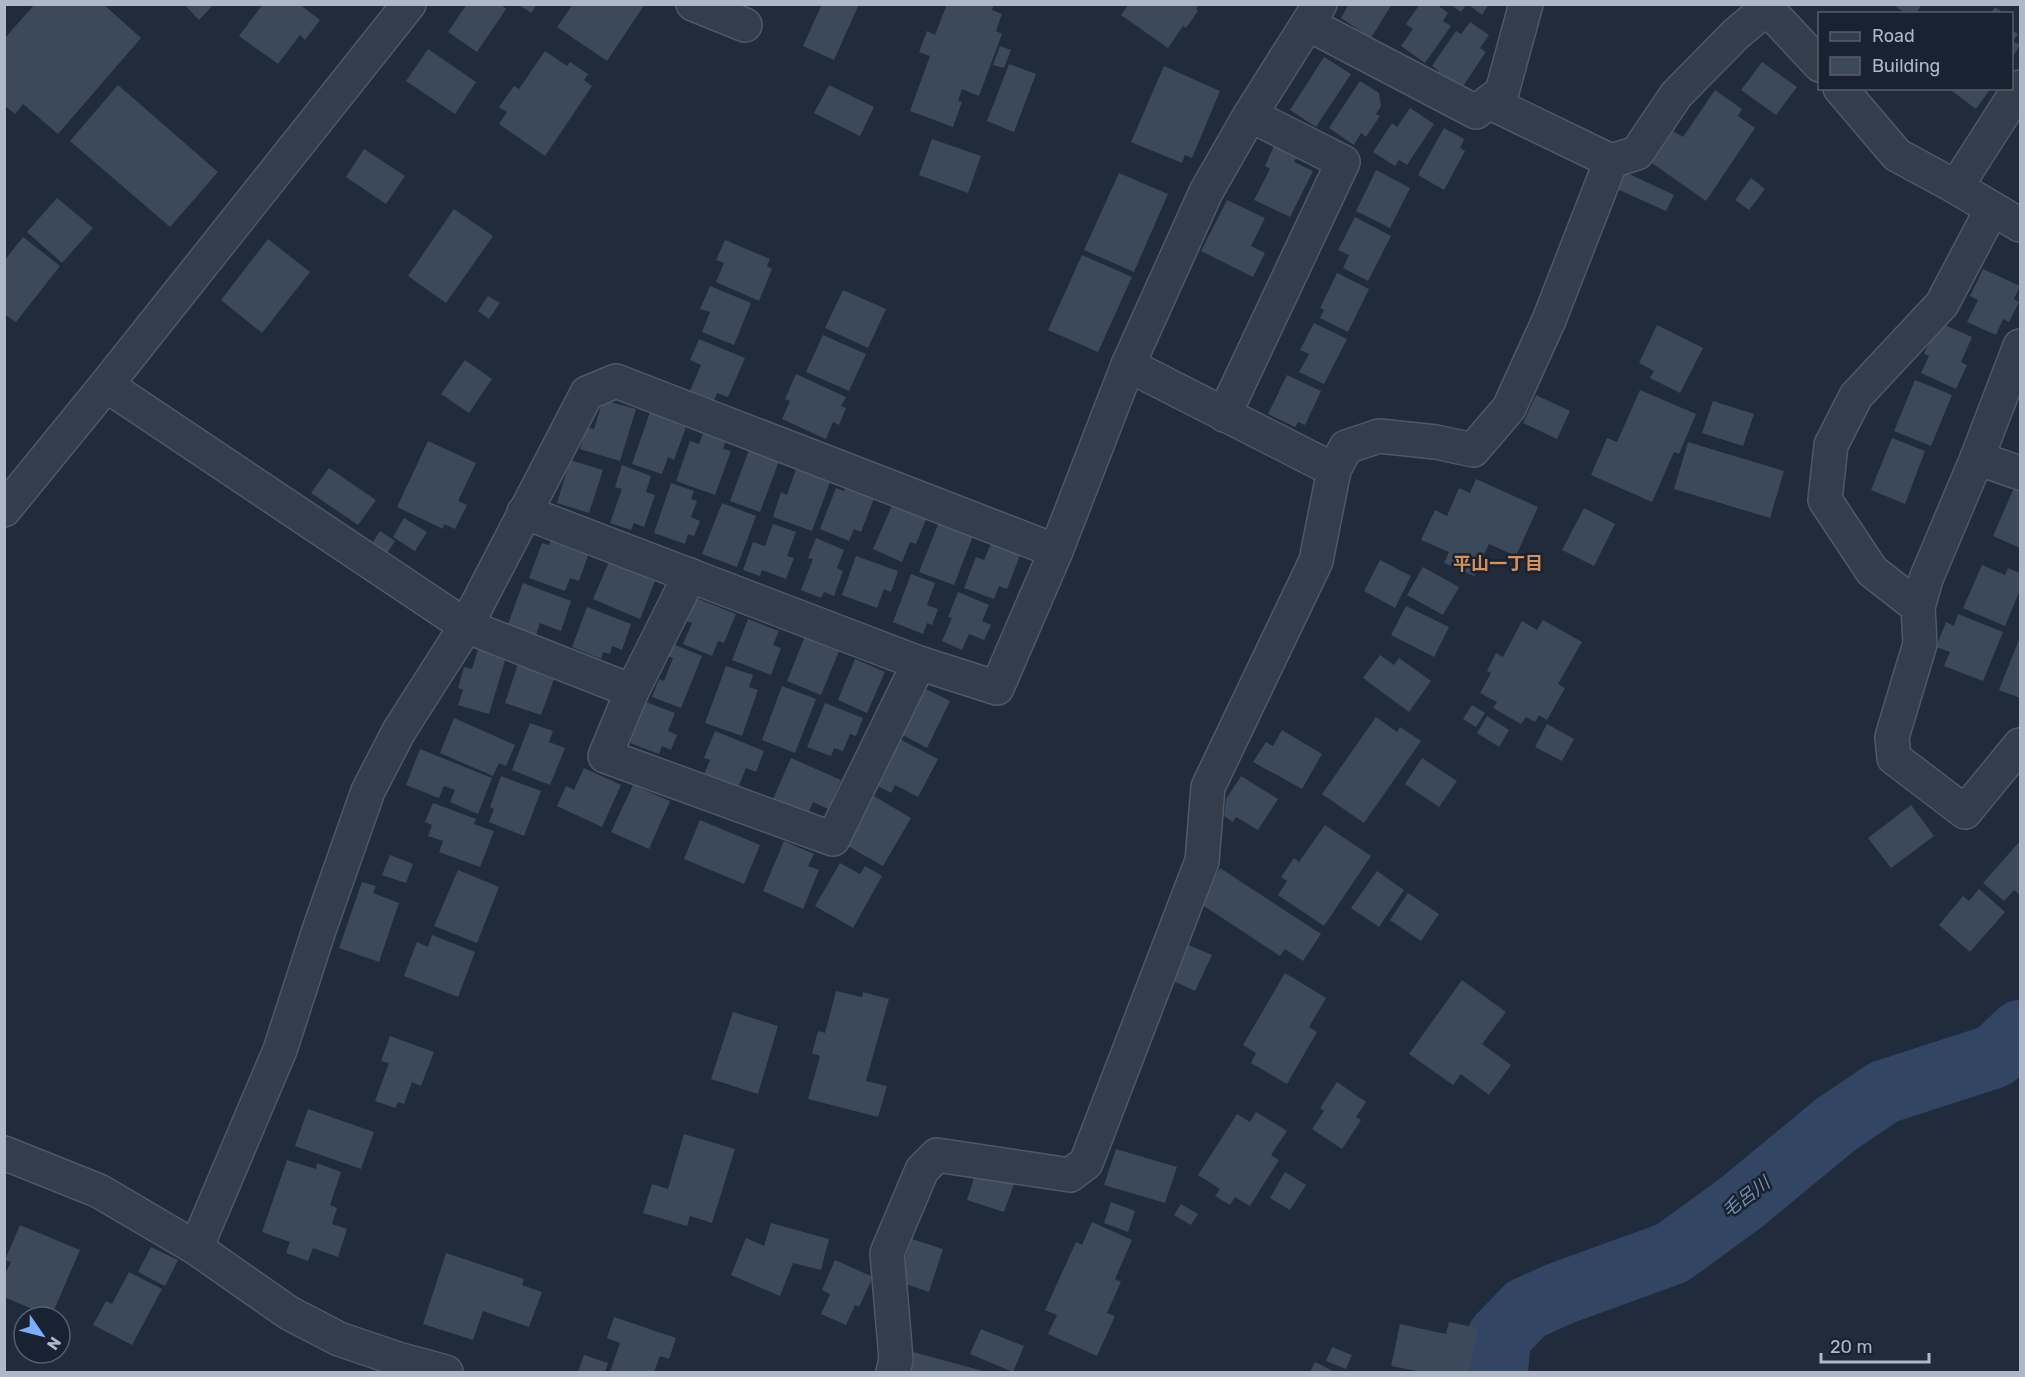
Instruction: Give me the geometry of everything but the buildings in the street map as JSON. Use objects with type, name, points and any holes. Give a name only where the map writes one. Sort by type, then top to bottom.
[{"type":"street","points":[[4,510],[409,4]]},
{"type":"street","points":[[693,4],[745,25]]},
{"type":"street","points":[[524,512],[919,663],[997,688],[1056,551],[1128,364],[1206,192],[1250,116],[1314,14],[1476,112],[1502,92],[1526,4]]},
{"type":"street","points":[[1489,102],[1611,161],[1637,153],[1676,95],[1765,7],[1818,63]]},
{"type":"street","points":[[1956,187],[2020,87]]},
{"type":"street","points":[[1842,90],[1897,155],[2020,225]]},
{"type":"street","points":[[1224,415],[1343,162],[1250,116]]},
{"type":"street","points":[[894,1372],[896,1359],[887,1253],[921,1170],[938,1155],[1070,1175],[1086,1163],[1202,861],[1208,787],[1316,561],[1334,470],[1347,447],[1379,436],[1436,442],[1473,450],[1509,408],[1549,320],[1611,161]]},
{"type":"street","points":[[1918,607],[1872,571],[1826,500],[1831,445],[1856,396],[1942,304],[1992,208]]},
{"type":"street","points":[[2020,346],[1977,458],[1926,579],[1918,607],[1920,644],[1892,737],[1894,758],[1965,813],[2020,745]]},
{"type":"street","points":[[1128,364],[1334,470]]},
{"type":"street","points":[[196,1248],[280,1050],[368,791],[399,731],[466,626],[587,393],[616,381],[1056,551]]},
{"type":"street","points":[[106,385],[466,626],[632,691]]},
{"type":"street","points":[[1977,458],[2020,473]]},
{"type":"street","points":[[690,575],[632,691],[605,756],[833,839],[919,663]]},
{"type":"street","points":[[4,1153],[99,1191],[196,1248],[289,1313],[339,1339],[446,1372]]},
{"type":"waterway","name":"毛呂川","points":[[1496,1372],[1499,1337],[1526,1309],[1559,1294],[1672,1253],[1742,1202],[1835,1125],[1884,1092],[1995,1056],[2020,1032]]},
{"type":"district","name":"平山一丁目","points":[[1498,564]]}]
